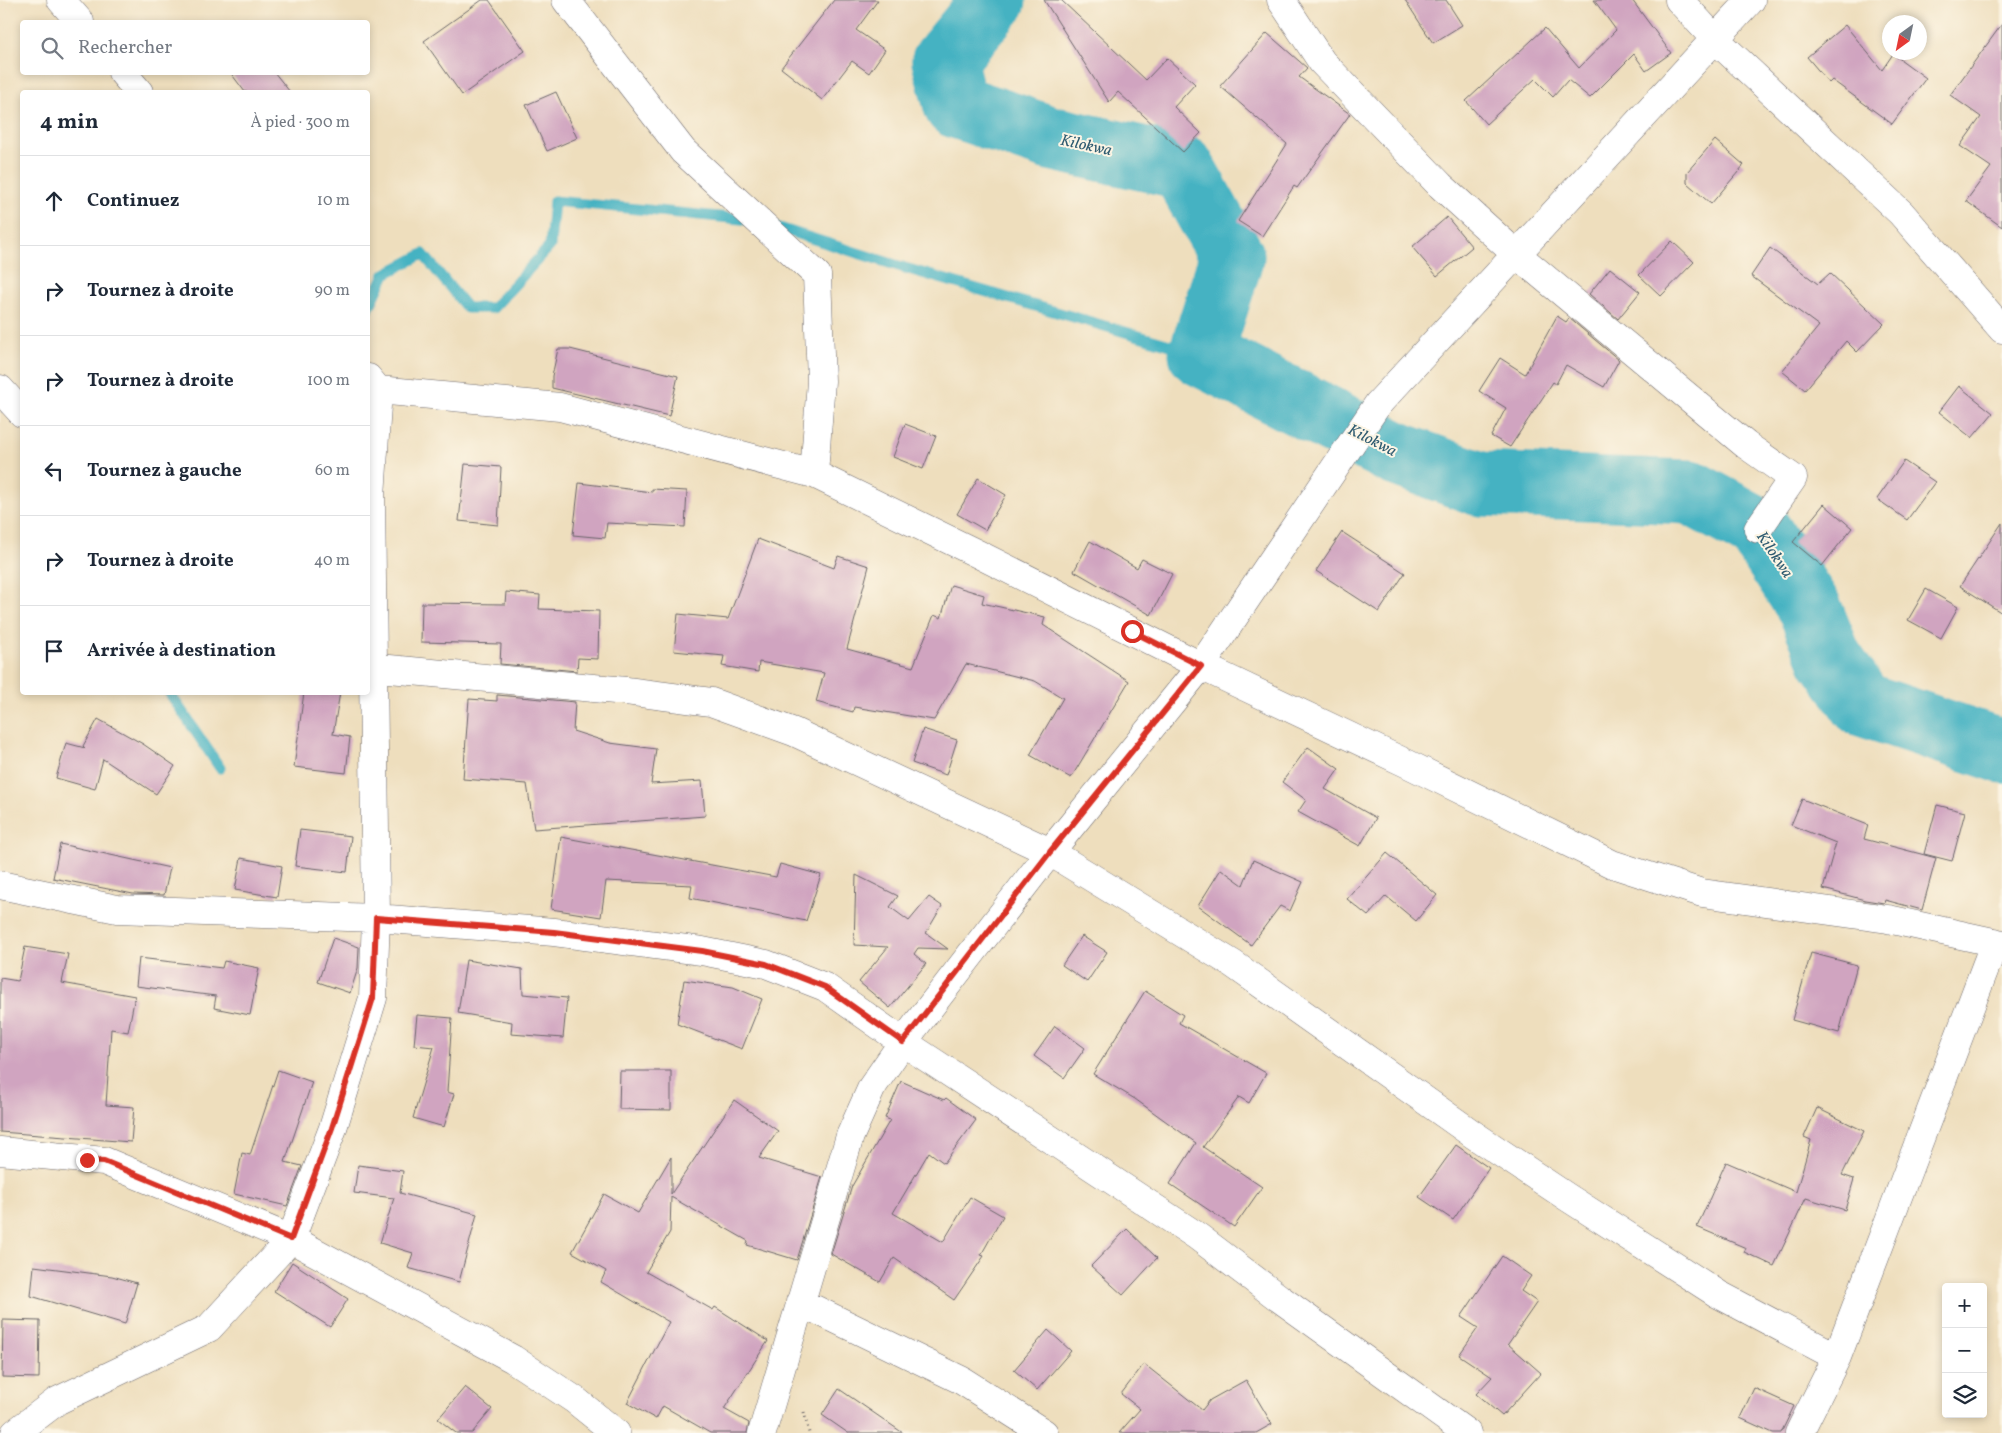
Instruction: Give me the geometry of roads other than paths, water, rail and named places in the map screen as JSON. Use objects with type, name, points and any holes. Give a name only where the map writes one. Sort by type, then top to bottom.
[{"type":"street","points":[[61,0],[78,20]]},
{"type":"street","points":[[566,0],[683,151],[817,275],[822,380],[814,474]]},
{"type":"street","points":[[1281,0],[1322,62],[1440,185],[1516,254],[1746,444],[1793,478],[1758,529]]},
{"type":"street","points":[[1680,0],[1715,39],[1901,213],[2002,329]]},
{"type":"street","points":[[762,1433],[850,1136],[872,1087],[903,1042],[1050,852],[1201,666],[1378,404],[1751,0]]},
{"type":"street","points":[[125,75],[137,90]]},
{"type":"street","points":[[15,1433],[58,1401],[209,1328],[291,1239],[332,1128],[373,998],[376,918],[370,668],[372,384],[560,407],[814,474],[987,558],[1201,666],[1408,764],[1612,864],[1702,894],[1888,919],[1999,943],[1837,1357],[1799,1433]]},
{"type":"street","points":[[0,389],[20,411]]},
{"type":"street","points":[[370,668],[626,691],[711,702],[794,732],[1050,852],[1233,964],[1474,1135],[1590,1212],[1718,1294],[1837,1357]]},
{"type":"street","points":[[0,885],[117,909],[376,918],[554,932],[702,951],[766,964],[825,987],[903,1042],[1197,1236],[1279,1298],[1467,1433]]},
{"type":"street","points":[[0,1151],[104,1161],[291,1239],[513,1359],[575,1400],[616,1433]]},
{"type":"street","points":[[800,1302],[961,1380],[1044,1433]]},
{"type":"waterway","name":"Kilokwa","points":[[994,0],[944,61],[956,106],[1050,138],[1182,167],[1232,256],[1201,354],[1397,454],[1480,484],[1690,492],[1758,529],[1809,607],[1830,658],[1862,704],[2002,751]]},
{"type":"waterway","points":[[370,306],[385,274],[423,254],[467,308],[493,308],[550,246],[554,201],[751,220]]},
{"type":"waterway","points":[[776,227],[905,268],[1201,354]]},
{"type":"waterway","points":[[171,695],[220,768]]}]
